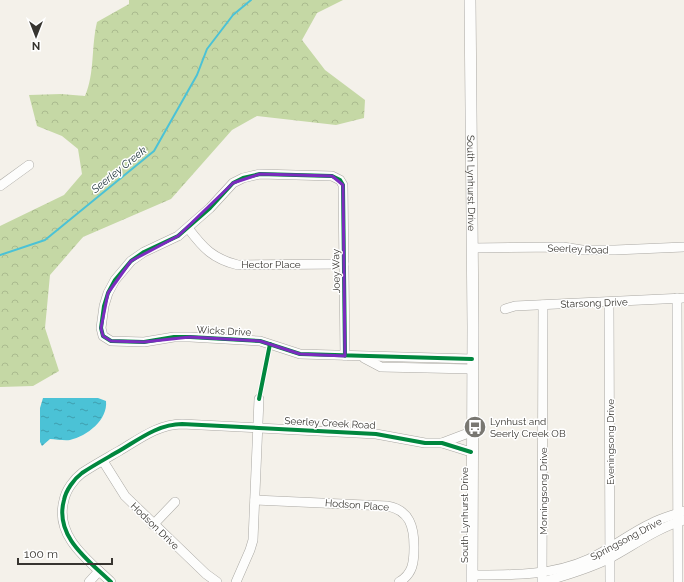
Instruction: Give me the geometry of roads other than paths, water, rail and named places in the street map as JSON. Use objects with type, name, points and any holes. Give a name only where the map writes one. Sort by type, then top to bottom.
[{"type":"main road","name":"South Lynhurst Drive","points":[[470,0],[472,578]]},
{"type":"street","points":[[0,186],[29,165]]},
{"type":"street","name":"Joey Way","points":[[188,228],[233,183],[243,178],[260,174],[315,174],[332,176],[340,180],[343,185],[345,356]]},
{"type":"street","name":"Hector Place","points":[[188,228],[210,254],[224,262],[238,264],[344,264]]},
{"type":"street","name":"Wicks Drive","points":[[188,228],[178,236],[144,252],[131,261],[115,280],[108,293],[104,306],[101,328],[104,336],[111,341],[144,342],[174,337],[260,341],[300,354],[361,356],[381,367],[472,364]]},
{"type":"street","name":"Seerley Road","points":[[472,248],[563,247],[582,250],[615,250],[684,247]]},
{"type":"street","points":[[678,582],[681,517],[680,298]]},
{"type":"street","name":"Starsong Drive","points":[[505,309],[515,306],[680,298]]},
{"type":"street","name":"Eveningsong Drive","points":[[609,302],[610,582]]},
{"type":"street","name":"Morningsong Drive","points":[[543,305],[543,582]]},
{"type":"street","points":[[236,582],[252,543],[259,398]]},
{"type":"street","name":"Seerley Creek Road","points":[[111,582],[69,538],[63,524],[62,511],[66,492],[75,480],[82,474],[154,430],[168,425],[182,424],[376,434],[421,442],[442,443],[471,452]]},
{"type":"street","name":"Seerley Creek Road","points":[[442,443],[471,432]]},
{"type":"street","name":"Hodson Drive","points":[[103,461],[123,494],[153,525],[206,574],[217,582]]},
{"type":"street","name":"Hodson Place","points":[[255,500],[387,506],[397,509],[408,517],[414,533],[413,566],[410,572],[399,582]]},
{"type":"street","points":[[153,525],[175,502]]},
{"type":"street","name":"Springsong Drive","points":[[472,578],[542,572],[563,568],[587,560],[653,522],[681,517]]},
{"type":"street","name":"Springsong Drive","points":[[543,582],[581,571],[610,558],[681,517]]},
{"type":"street","points":[[89,582],[99,571]]},
{"type":"water","points":[[43,398],[98,398],[106,401],[106,408],[100,421],[83,435],[70,440],[50,439],[42,446],[40,442],[40,408]]},
{"type":"waterway","name":"Seerley Creek","points":[[0,255],[45,240],[154,151],[197,75],[207,49],[233,15],[251,0]]},
{"type":"place","name":"Lynhust and Seerly Creek OB","points":[[475,427]]}]
